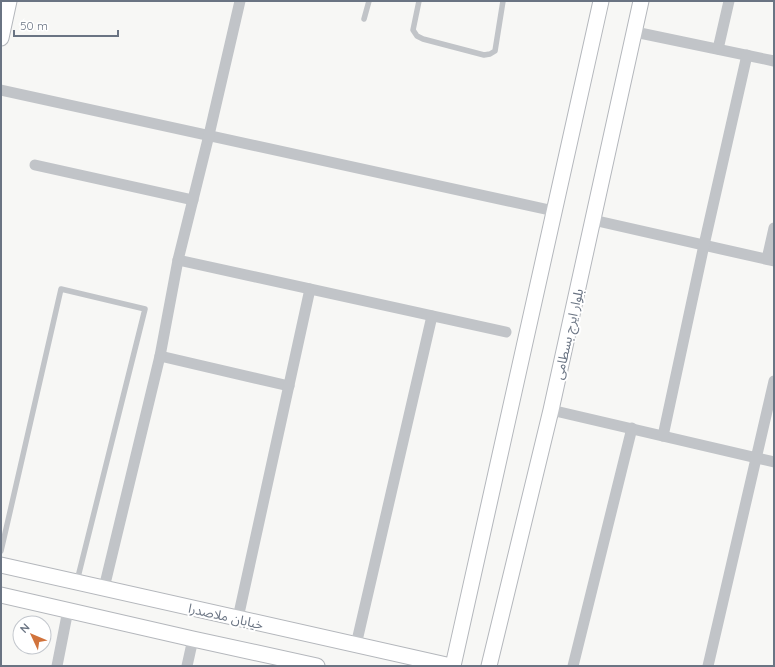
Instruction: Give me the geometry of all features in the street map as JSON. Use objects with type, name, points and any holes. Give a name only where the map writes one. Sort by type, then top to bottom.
[{"type":"street","points":[[1,38],[9,1]]},
{"type":"street","points":[[104,588],[160,356],[178,260],[240,1]]},
{"type":"street","points":[[452,666],[601,1]]},
{"type":"street","name":"بلوار ایرج بسطامی","points":[[489,666],[551,410],[641,1]]},
{"type":"street","points":[[718,49],[729,1]]},
{"type":"street","points":[[635,32],[774,61]]},
{"type":"street","points":[[663,436],[747,55]]},
{"type":"street","points":[[1,90],[554,211]]},
{"type":"street","points":[[35,165],[192,200]]},
{"type":"street","points":[[593,220],[770,260],[774,228]]},
{"type":"street","points":[[178,260],[506,332]]},
{"type":"street","points":[[238,618],[310,289]]},
{"type":"street","points":[[356,645],[432,316]]},
{"type":"street","points":[[160,356],[289,386]]},
{"type":"street","points":[[708,666],[774,381]]},
{"type":"street","points":[[551,410],[774,462]]},
{"type":"street","points":[[573,666],[632,428]]},
{"type":"street","name":"خیابان ملاصدرا","points":[[1,565],[452,666]]},
{"type":"street","points":[[1,595],[317,666]]},
{"type":"street","points":[[57,666],[68,610]]},
{"type":"street","points":[[187,666],[193,639]]},
{"type":"lane","points":[[364,20],[369,1]]},
{"type":"lane","points":[[419,1],[413,30],[417,36],[423,39],[484,55],[490,54],[494,51],[503,1]]},
{"type":"lane","points":[[1,550],[61,289],[145,309],[77,582]]}]
